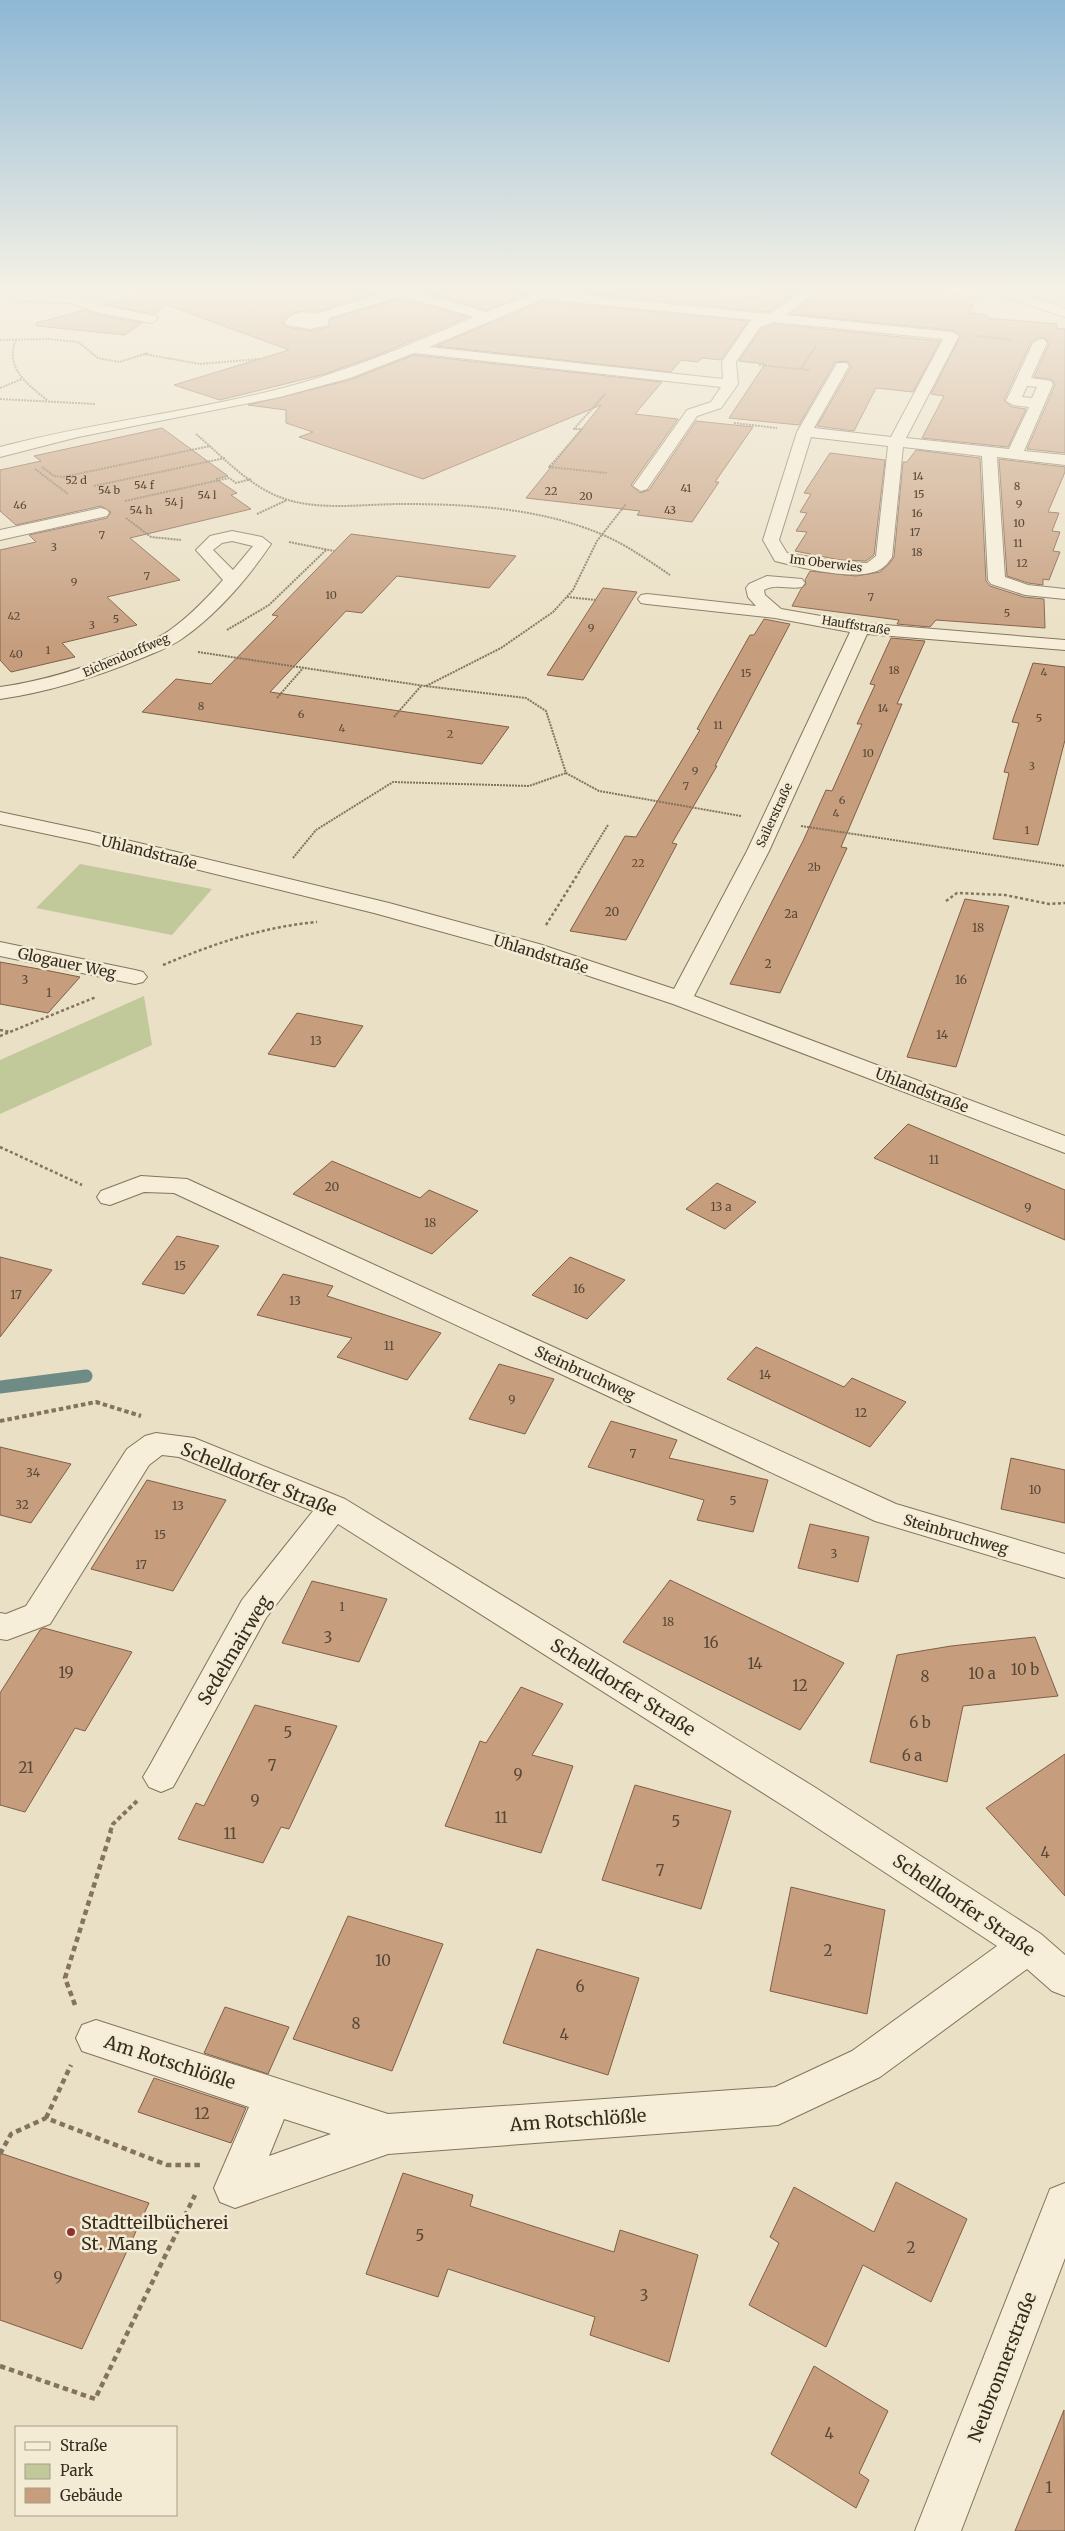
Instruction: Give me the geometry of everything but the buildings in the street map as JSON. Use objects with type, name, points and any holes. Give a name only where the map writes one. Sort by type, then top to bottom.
[{"type":"street","points":[[0,452],[88,431],[204,409]]},
{"type":"street","points":[[642,486],[692,413],[704,409]]},
{"type":"street","name":"Im Oberwies","points":[[818,409],[805,432],[771,540],[781,557],[862,569],[874,567],[884,557],[896,442],[913,409]]},
{"type":"street","points":[[1015,454],[1034,409]]},
{"type":"street","points":[[805,432],[1065,460]]},
{"type":"street","points":[[989,452],[997,580],[1025,590],[1065,594]]},
{"type":"street","points":[[0,535],[101,513]]},
{"type":"street","points":[[232,580],[204,550],[208,544],[223,537],[276,541]]},
{"type":"street","name":"Eichendorffweg","points":[[0,693],[50,684],[88,672],[154,646],[181,631],[232,580],[263,544],[252,539]]},
{"type":"street","points":[[775,613],[757,597],[755,588],[767,581],[796,584]]},
{"type":"street","name":"Hauffstraße","points":[[648,599],[775,613],[861,628],[1065,645]]},
{"type":"street","name":"Sailerstraße","points":[[681,999],[771,821],[861,628]]},
{"type":"street","name":"Uhlandstraße","points":[[0,818],[380,908],[531,949],[681,999],[1065,1145]]},
{"type":"street","name":"Glogauer Weg","points":[[0,949],[135,976]]},
{"type":"street","name":"Steinbruchweg","points":[[110,1197],[141,1184],[178,1185],[886,1513],[1065,1566]]},
{"type":"street","points":[[0,1626],[6,1627],[38,1615],[138,1457],[156,1444]]},
{"type":"street","name":"Schelldorfer Straße","points":[[156,1444],[184,1446],[334,1507],[803,1799],[1028,1946],[1065,1979]]},
{"type":"street","name":"Sedelmairweg","points":[[161,1777],[254,1609],[334,1507]]},
{"type":"street","name":"Am Rotschlößle","points":[[85,2049],[168,2060],[273,2097],[388,2134],[778,2106],[866,2064],[1028,1946]]},
{"type":"street","points":[[273,2097],[234,2188],[388,2134]]},
{"type":"street","name":"Neubronnerstraße","points":[[938,2531],[1065,2204]]},
{"type":"path","points":[[592,409],[574,429],[582,430],[549,466],[607,473]]},
{"type":"path","points":[[173,416],[252,479],[274,494],[288,500],[322,504],[448,504],[479,507],[561,522],[601,534],[635,551],[676,579]]},
{"type":"path","points":[[729,422],[765,427]]},
{"type":"path","points":[[36,463],[54,476],[63,477],[210,446]]},
{"type":"path","points":[[92,487],[226,458]]},
{"type":"path","points":[[32,466],[61,490]]},
{"type":"path","points":[[101,513],[101,506],[229,478],[236,483],[252,479]]},
{"type":"path","points":[[425,686],[484,657],[528,631],[566,597],[580,577],[601,534],[642,486]]},
{"type":"path","points":[[268,511],[288,500]]},
{"type":"path","points":[[136,525],[151,537]]},
{"type":"path","points":[[293,543],[334,551]]},
{"type":"path","points":[[226,630],[242,624],[274,603],[326,550]]},
{"type":"path","points":[[566,597],[596,600]]},
{"type":"path","points":[[154,646],[425,686],[526,698],[546,711],[566,773],[599,791],[771,821],[1065,866]]},
{"type":"path","points":[[277,698],[303,668]]},
{"type":"path","points":[[394,717],[421,685]]},
{"type":"path","points":[[274,882],[316,830],[393,782],[529,786],[566,773]]},
{"type":"path","points":[[531,949],[608,825]]},
{"type":"path","points":[[946,901],[957,893],[1006,895],[1049,904],[1065,904]]},
{"type":"path","points":[[0,1036],[80,1005],[135,976],[232,936],[297,923],[345,920],[380,908]]},
{"type":"path","points":[[0,1030],[10,1032]]},
{"type":"path","points":[[0,1147],[110,1197]]},
{"type":"path","points":[[0,1421],[96,1402],[143,1416],[156,1444]]},
{"type":"path","points":[[0,2154],[11,2134],[46,2118],[85,2049],[83,2029],[65,1978],[113,1824],[161,1777]]},
{"type":"path","points":[[46,2118],[167,2165],[210,2164],[206,2173]]},
{"type":"path","points":[[0,2366],[95,2399],[197,2190]]},
{"type":"green space","points":[[80,864],[212,889],[172,935],[36,908]]},
{"type":"green space","points":[[144,996],[152,1045],[0,1114],[0,1060]]},
{"type":"waterway","points":[[0,1387],[86,1376]]},
{"type":"place","name":"Stadtteilbücherei St. Mang","points":[[71,2232]]}]
